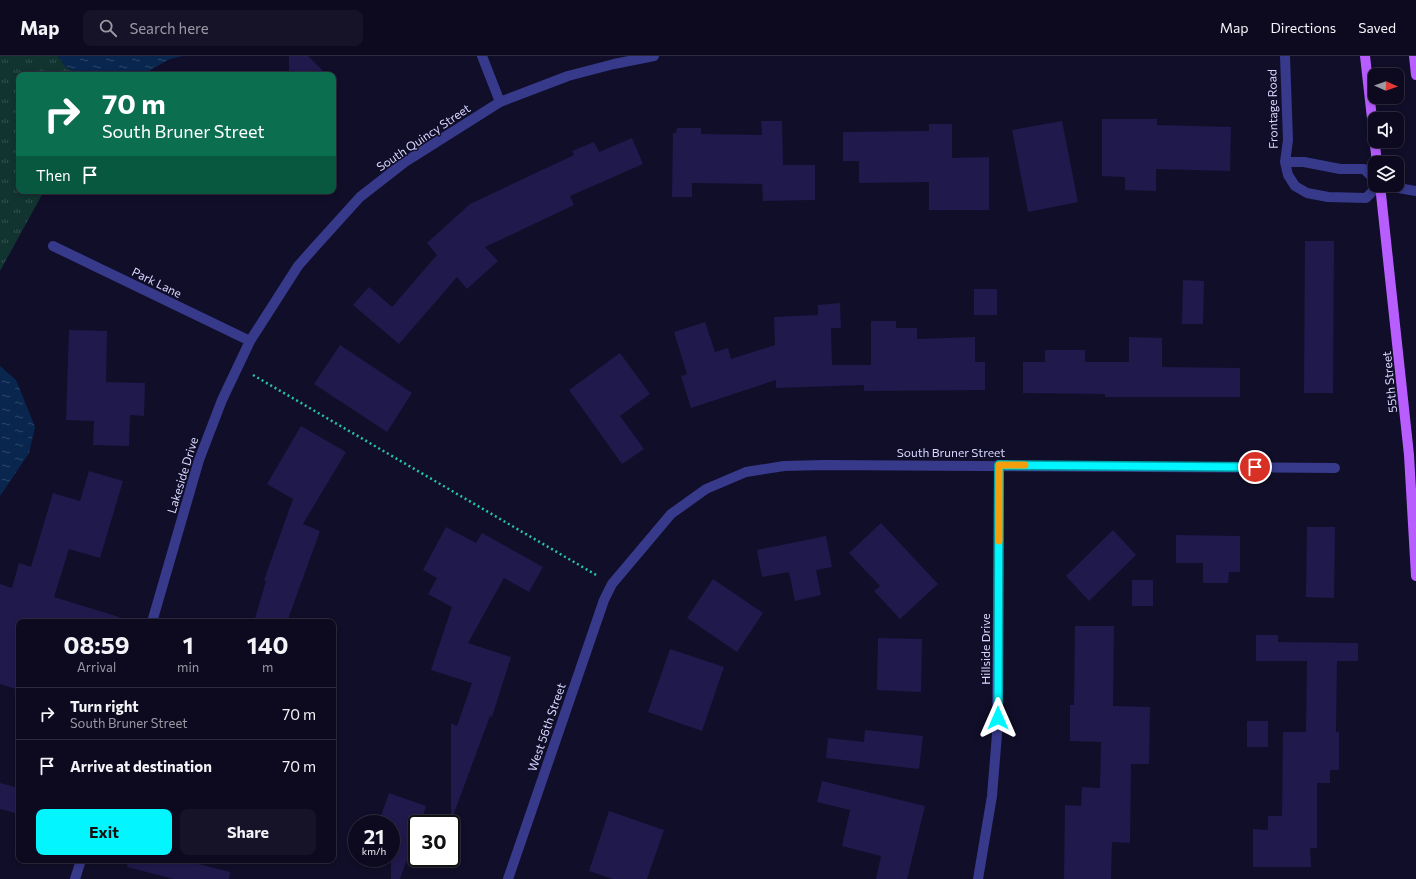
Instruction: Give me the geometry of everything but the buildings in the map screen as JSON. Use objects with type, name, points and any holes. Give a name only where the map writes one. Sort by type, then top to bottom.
[{"type":"main road","points":[[1364,56],[1376,156]]},
{"type":"main road","points":[[1414,56],[1416,74]]},
{"type":"main road","name":"55th Street","points":[[1381,192],[1409,455],[1416,576]]},
{"type":"street","points":[[482,56],[500,102]]},
{"type":"street","name":"South Quincy Street","points":[[250,341],[298,266],[360,197],[405,162],[500,102],[568,76],[614,64],[654,56]]},
{"type":"street","name":"Frontage Road","points":[[1285,56],[1288,140],[1285,162],[1288,175],[1294,186],[1307,193],[1328,197],[1366,198],[1372,192]]},
{"type":"street","name":"Frontage Road","points":[[1285,162],[1304,162],[1340,169],[1364,170],[1368,174]]},
{"type":"street","points":[[1404,189],[1416,191]]},
{"type":"street","name":"Park Lane","points":[[53,246],[250,341]]},
{"type":"street","name":"Lakeside Drive","points":[[153,619],[200,460],[222,400],[250,341]]},
{"type":"street","name":"South Bruner Street","points":[[612,584],[671,514],[706,489],[746,472],[784,466],[999,465],[1335,468]]},
{"type":"street","name":"Hillside Drive","points":[[978,879],[992,796],[997,734],[999,465]]},
{"type":"street","name":"West 56th Street","points":[[508,879],[594,624],[612,584]]},
{"type":"street","points":[[75,879],[80,863]]},
{"type":"path","points":[[238,366],[612,584]]},
{"type":"green space","points":[[0,56],[58,56],[66,67],[75,72],[16,72],[16,194],[42,194],[0,271]]},
{"type":"water","points":[[58,56],[183,56],[170,59],[147,72],[75,72],[66,67]]},
{"type":"water","points":[[0,366],[16,380],[35,427],[29,453],[0,496]]},
{"type":"slow traffic","points":[[999,541],[999,465],[1025,465]]},
{"type":"route","points":[[998,718],[999,465],[1255,467]]}]
